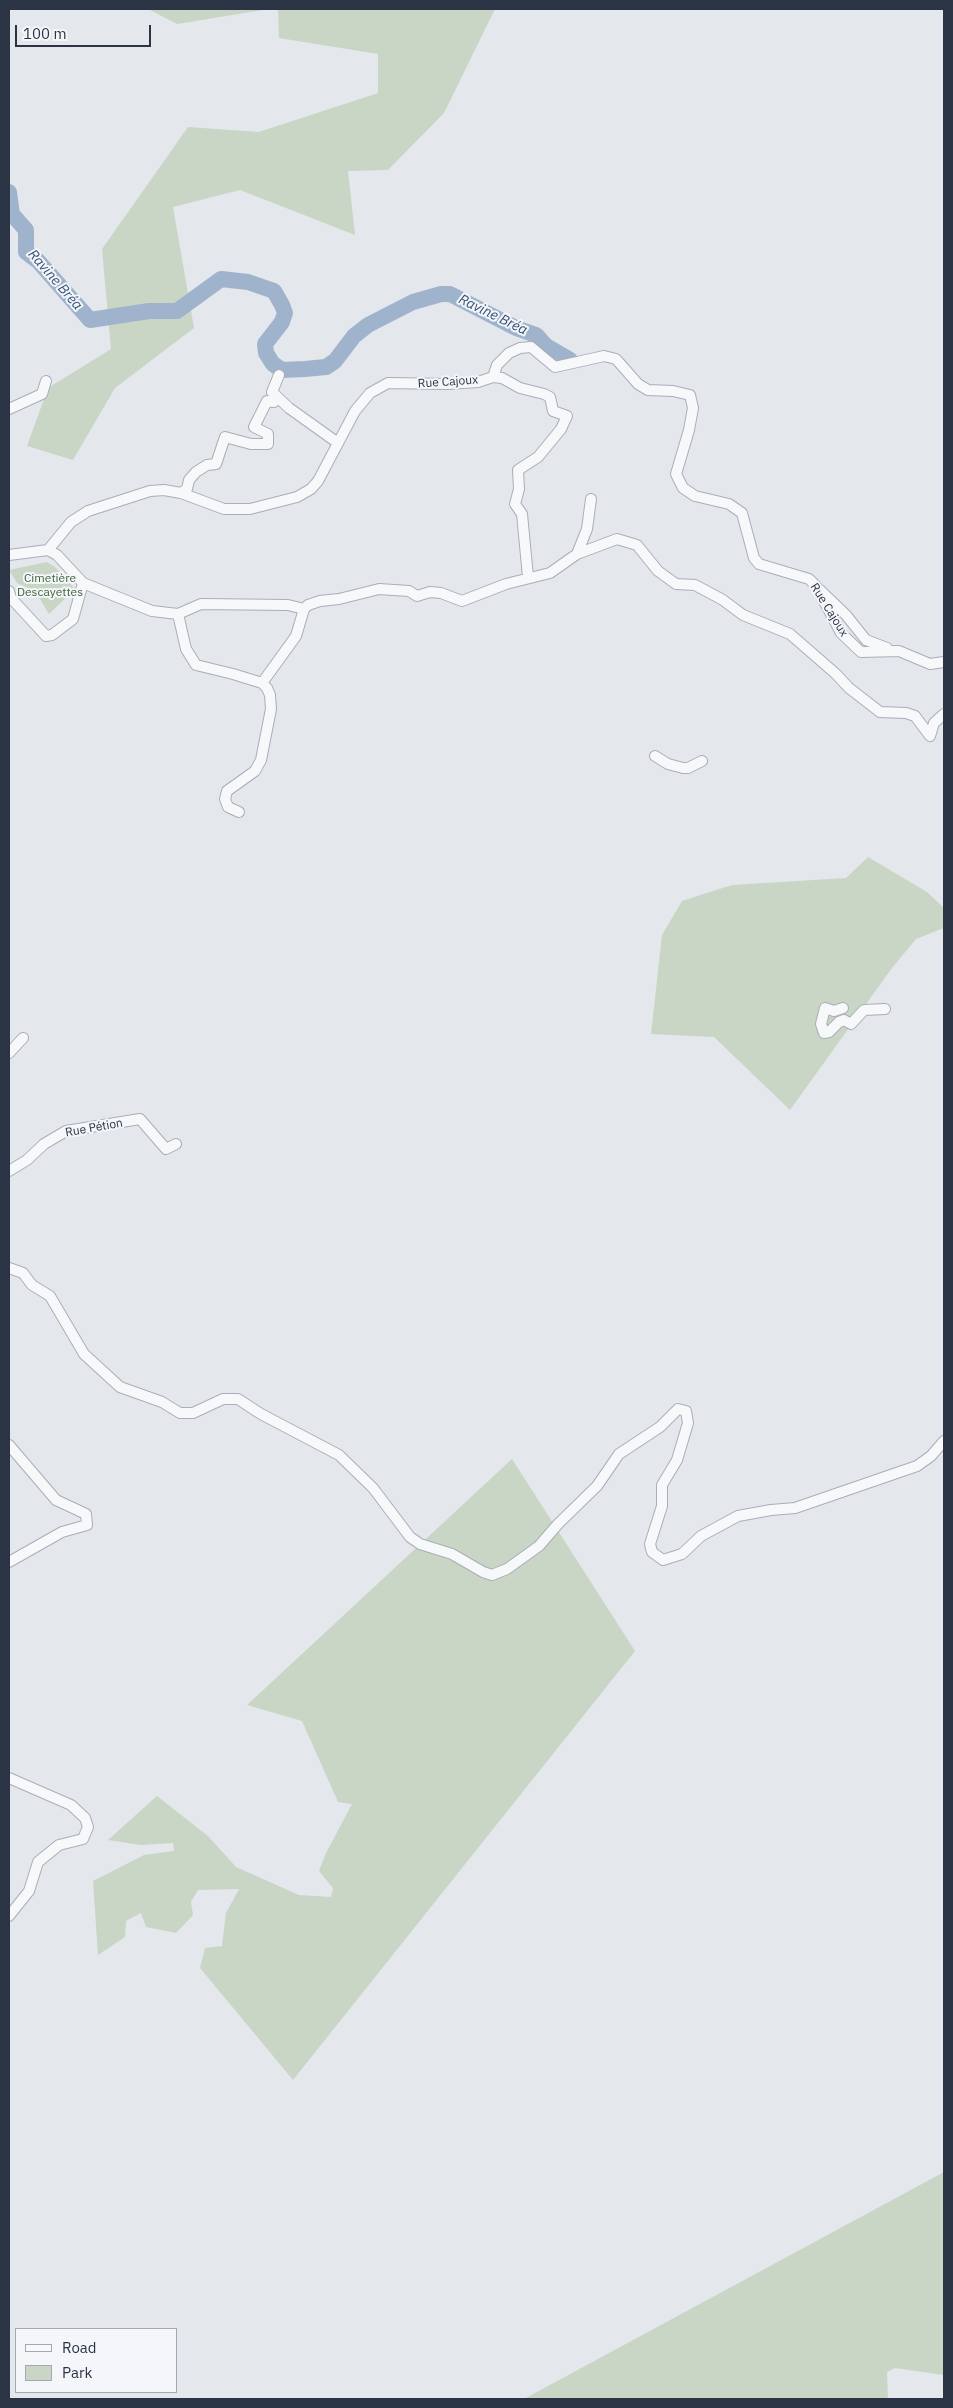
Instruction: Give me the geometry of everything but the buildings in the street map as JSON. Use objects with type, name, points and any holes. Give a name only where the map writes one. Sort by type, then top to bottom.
[{"type":"street","name":"Rue Cajoux","points":[[48,550],[71,522],[88,511],[150,491],[164,490],[181,493],[224,509],[250,509],[281,502],[311,489],[318,481],[355,411],[370,393],[388,383],[447,384],[478,382],[493,377],[497,365],[509,353],[520,348],[531,347],[556,367],[604,356],[616,359],[638,384],[648,390],[673,391],[690,395],[693,408],[689,430],[676,474],[683,488],[695,496],[737,508],[742,513],[754,558],[759,564],[809,579],[816,586],[831,617],[852,645],[861,652],[899,651],[930,664],[944,662]]},
{"type":"street","points":[[280,375],[272,392],[304,420],[338,443]]},
{"type":"street","points":[[493,377],[502,378],[520,388],[550,397],[553,412],[567,416],[561,429],[538,457],[518,470],[520,483],[515,504],[522,514],[528,577]]},
{"type":"street","points":[[9,408],[42,394],[46,382]]},
{"type":"street","points":[[181,493],[187,489],[189,480],[196,472],[206,465],[216,464],[225,437],[251,444],[268,444],[268,434],[254,427],[267,401],[274,402],[275,395]]},
{"type":"street","points":[[577,554],[587,529],[591,499]]},
{"type":"street","points":[[11,553],[48,550],[57,555],[84,583],[152,611],[178,614],[202,604],[288,605],[304,609],[320,600],[339,599],[380,589],[409,591],[417,596],[435,592],[462,601],[528,577],[550,573],[577,554],[617,539],[628,540],[637,545],[658,571],[676,584],[695,586],[723,600],[743,615],[790,634],[836,674],[849,688],[880,712],[906,713],[915,716],[930,736],[934,723],[944,714]]},
{"type":"street","points":[[9,591],[12,598],[46,636],[52,635],[73,619],[84,583]]},
{"type":"street","points":[[262,683],[296,636],[304,609]]},
{"type":"street","points":[[178,614],[186,649],[196,665],[262,683],[270,695],[271,708],[262,760],[255,771],[227,791],[225,799],[228,807],[239,812]]},
{"type":"street","points":[[655,756],[668,764],[683,768],[688,768],[702,762]]},
{"type":"street","points":[[843,1008],[834,1011],[825,1008],[821,1024],[824,1033],[829,1032],[839,1022],[844,1020],[850,1024],[864,1010],[885,1010]]},
{"type":"street","points":[[9,1053],[22,1038]]},
{"type":"street","name":"Rue Pétion","points":[[9,1171],[27,1160],[44,1144],[66,1131],[140,1119],[166,1149],[176,1144]]},
{"type":"street","points":[[9,1268],[23,1273],[32,1284],[50,1296],[84,1354],[120,1388],[162,1402],[180,1413],[193,1413],[223,1399],[238,1399],[261,1414],[339,1455],[372,1488],[410,1537],[420,1544],[452,1554],[482,1572],[492,1575],[507,1569],[539,1546],[558,1524],[597,1486],[619,1454],[660,1426],[678,1409],[686,1411],[689,1416],[688,1423],[677,1460],[662,1485],[662,1506],[650,1544],[652,1552],[663,1560],[682,1554],[701,1536],[738,1516],[795,1508],[917,1466],[932,1456],[944,1442]]},
{"type":"street","points":[[9,1445],[56,1500],[86,1514],[87,1525],[62,1532],[9,1562]]},
{"type":"street","points":[[9,1778],[71,1805],[85,1818],[88,1827],[82,1839],[59,1845],[38,1862],[29,1891],[9,1916]]},
{"type":"green space","points":[[148,9],[269,9],[177,24]]},
{"type":"green space","points":[[278,9],[495,9],[444,113],[388,170],[348,171],[355,235],[240,190],[173,207],[194,328],[115,388],[73,460],[27,446],[48,388],[111,349],[102,249],[188,127],[259,132],[378,93],[378,54],[279,38]]},
{"type":"green space","name":"Cimetière Descayettes","points":[[47,562],[55,567],[75,589],[49,614],[35,591],[17,583],[9,570]]},
{"type":"green space","points":[[868,857],[927,892],[944,908],[944,928],[916,939],[892,968],[790,1110],[714,1037],[651,1034],[662,935],[682,901],[732,885],[846,878]]},
{"type":"green space","points":[[512,1459],[635,1651],[293,2080],[200,1968],[205,1948],[222,1946],[226,1913],[239,1889],[198,1890],[191,1902],[193,1915],[176,1933],[146,1927],[141,1913],[126,1921],[125,1937],[98,1955],[93,1881],[144,1855],[174,1851],[173,1843],[141,1845],[108,1840],[157,1796],[208,1836],[236,1867],[299,1895],[331,1897],[333,1888],[319,1871],[326,1853],[352,1804],[338,1802],[302,1721],[247,1705]]},
{"type":"green space","points":[[944,2172],[944,2375],[895,2368],[887,2372],[888,2399],[524,2399]]},
{"type":"waterway","name":"Ravine Bréa","points":[[9,192],[12,214],[26,230],[26,252],[38,261],[90,320],[149,311],[177,311],[221,279],[248,282],[274,291],[285,313],[282,322],[265,344],[266,353],[273,364],[282,370],[305,369],[326,367],[335,361],[354,336],[368,325],[413,302],[441,294],[450,294],[516,328],[536,335],[546,346],[570,360]]}]
